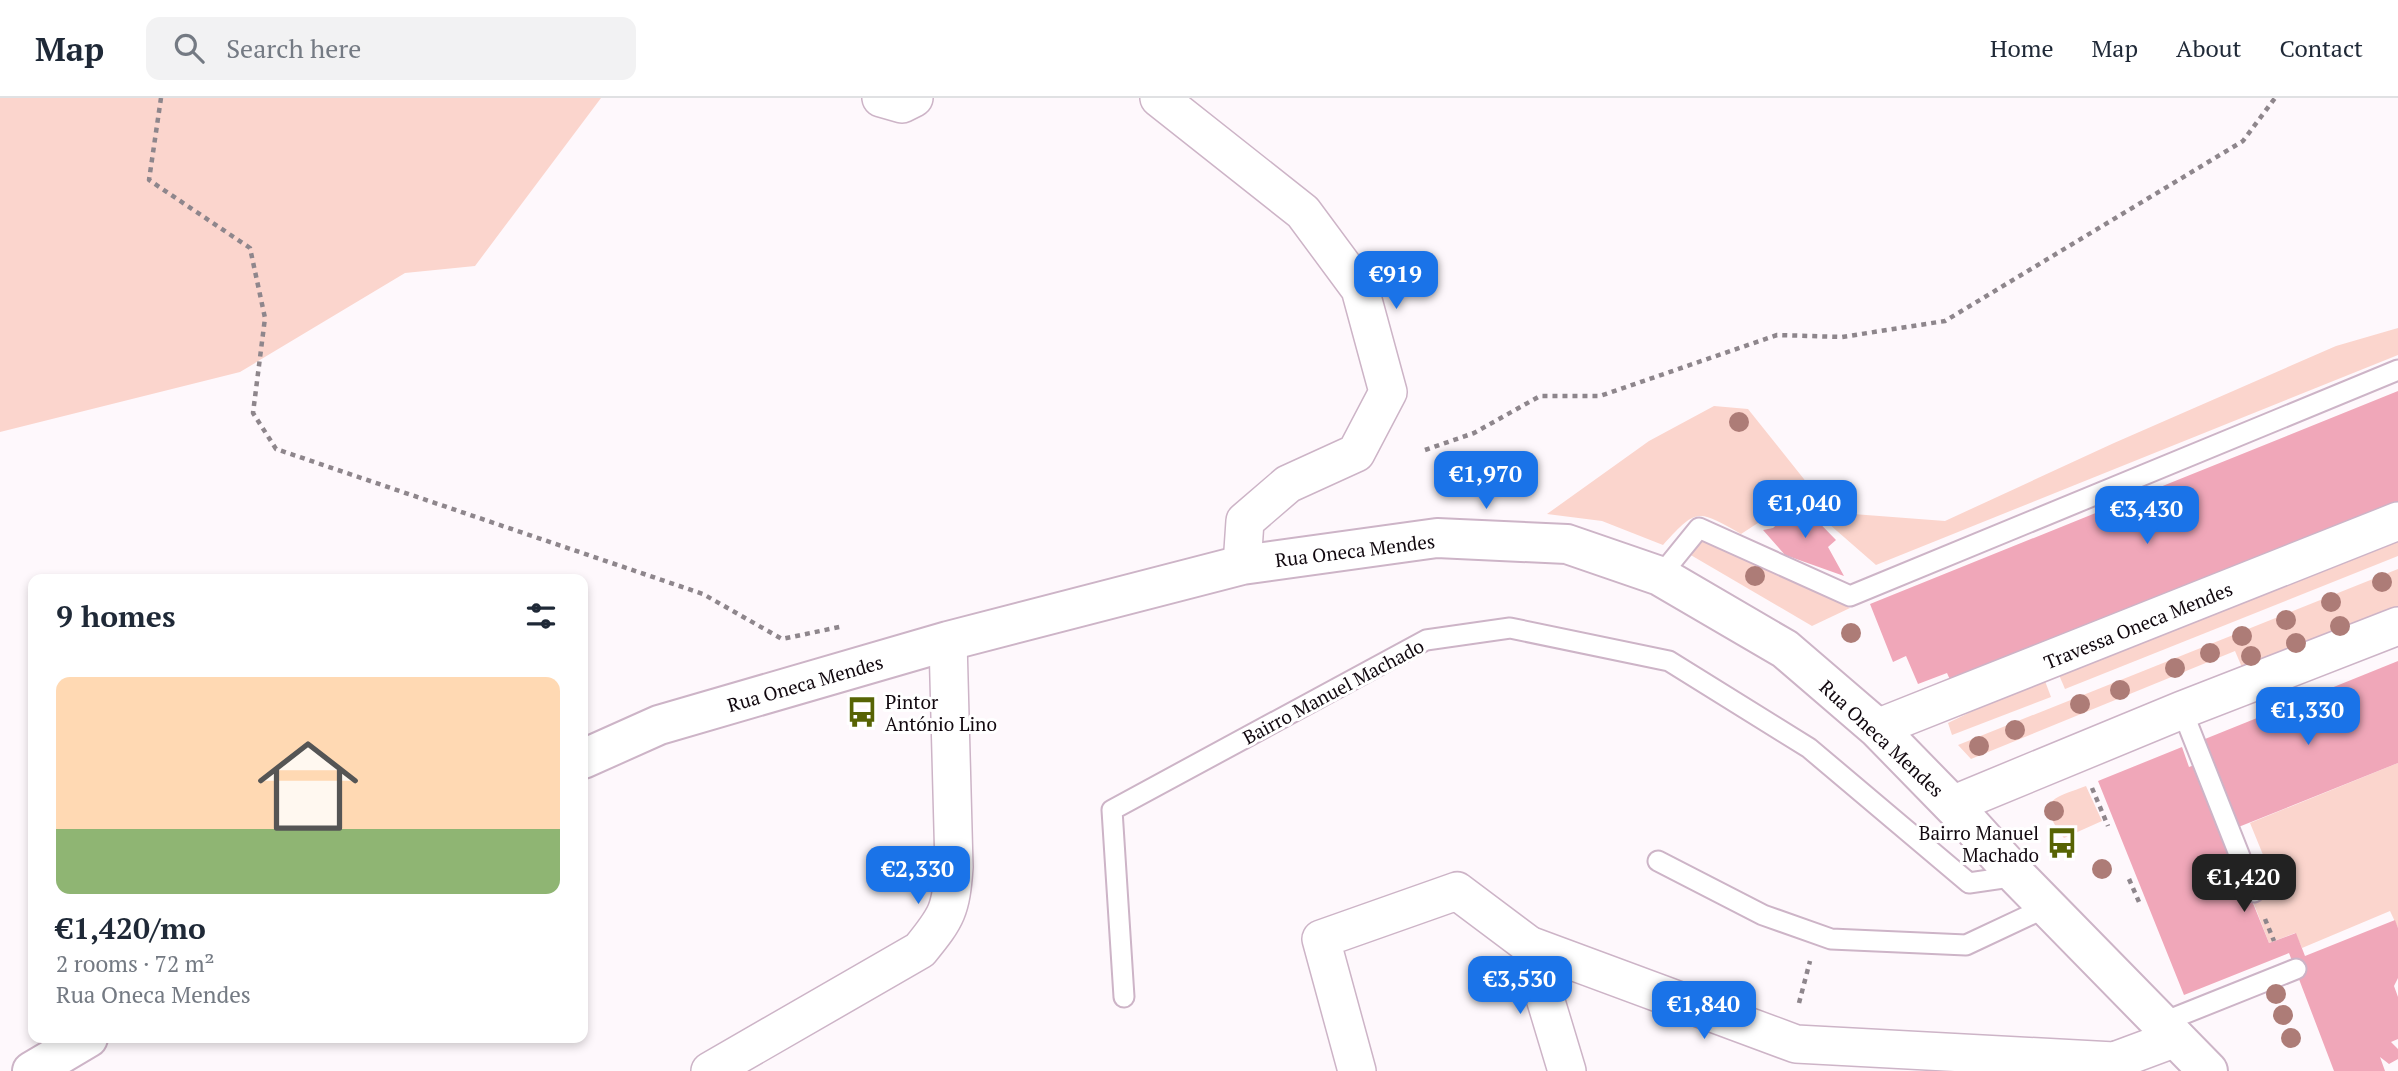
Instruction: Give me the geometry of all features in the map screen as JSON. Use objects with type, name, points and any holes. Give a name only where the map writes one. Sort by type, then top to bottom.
[{"type":"street","points":[[881,98],[902,104],[914,98]]},
{"type":"street","points":[[1159,98],[1303,212],[1360,289],[1388,392],[1356,453],[1288,484],[1244,521],[1242,565]]},
{"type":"street","name":"Travessa Oneca Mendes","points":[[1877,728],[2398,521]]},
{"type":"street","name":"Rua Oneca Mendes","points":[[588,757],[659,725],[947,641],[1242,565],[1437,538],[1567,544],[1660,576],[1785,649],[1877,728],[2208,1071]]},
{"type":"street","points":[[1952,805],[2182,710],[2398,626]]},
{"type":"street","points":[[710,1071],[920,950],[943,922],[952,897],[954,867],[947,641]]},
{"type":"street","points":[[1356,1071],[1321,939],[1457,891],[1529,945],[1796,1044],[2114,1060],[2169,1031]]},
{"type":"street","points":[[1529,945],[1567,1071]]},
{"type":"street","points":[[32,1071],[80,1043]]},
{"type":"lane","points":[[1660,576],[1699,528],[1850,596],[2398,370]]},
{"type":"lane","name":"Bairro Manuel Machado","points":[[1124,997],[1112,810],[1426,640],[1510,628],[1669,661],[1809,748],[1969,883],[2017,876]]},
{"type":"lane","points":[[2182,710],[2254,892]]},
{"type":"lane","points":[[1658,860],[1763,915],[1831,939],[1966,945],[2047,907]]},
{"type":"lane","points":[[2169,1031],[2296,969]]},
{"type":"path","points":[[160,98],[149,180],[250,248],[265,318],[253,413],[275,449],[703,594],[782,639],[851,625]]},
{"type":"path","points":[[1425,450],[1474,433],[1541,396],[1600,396],[1777,335],[1842,337],[1945,321],[2243,141],[2275,98]]},
{"type":"path","points":[[2090,782],[2108,826]]},
{"type":"path","points":[[2129,879],[2139,902]]},
{"type":"path","points":[[1799,1002],[1817,934]]},
{"type":"shaded area","points":[[0,98],[601,98],[475,266],[405,273],[240,372],[0,432]]},
{"type":"shaded area","points":[[2398,328],[2398,355],[1876,565],[1798,497],[1741,534],[1715,520],[1698,516],[1683,524],[1663,545],[1602,521],[1547,514],[1649,441],[1714,406],[1748,409],[1819,498],[1840,513],[1945,521],[2114,443],[2336,346]]},
{"type":"shaded area","points":[[1701,535],[1850,608],[1812,626],[1689,554]]},
{"type":"shaded area","points":[[2398,538],[2398,556],[2065,689],[2059,675]]},
{"type":"shaded area","points":[[2398,569],[2398,612],[2244,672],[2235,651],[1971,759],[1958,745]]},
{"type":"shaded area","points":[[2045,681],[2051,697],[1952,735],[1948,723],[1993,701]]},
{"type":"shaded area","points":[[2398,763],[2398,928],[2390,911],[2302,948],[2295,933],[2269,943],[2252,899],[2277,889],[2250,823]]},
{"type":"shaded area","points":[[2086,786],[2102,821],[2064,838],[2051,816],[2051,803]]},
{"type":"building","points":[[2398,391],[2398,502],[1951,682],[1947,673],[1918,684],[1906,656],[1893,662],[1870,604]]},
{"type":"building","points":[[1800,503],[1836,540],[1828,547],[1844,576],[1785,555],[1763,530],[1773,528]]},
{"type":"building","points":[[2398,661],[2398,763],[2236,828],[2200,741]]},
{"type":"building","points":[[2182,747],[2189,767],[2197,764],[2269,943],[2296,933],[2305,956],[2395,920],[2398,928],[2398,978],[2394,986],[2398,997],[2398,1039],[2391,1042],[2398,1049],[2398,1059],[2389,1064],[2380,1057],[2385,1071],[2334,1071],[2289,953],[2184,995],[2098,781]]},
{"type":"place","name":"Pintor António Lino","points":[[862,712]]},
{"type":"place","name":"Bairro Manuel Machado","points":[[2062,843]]}]
